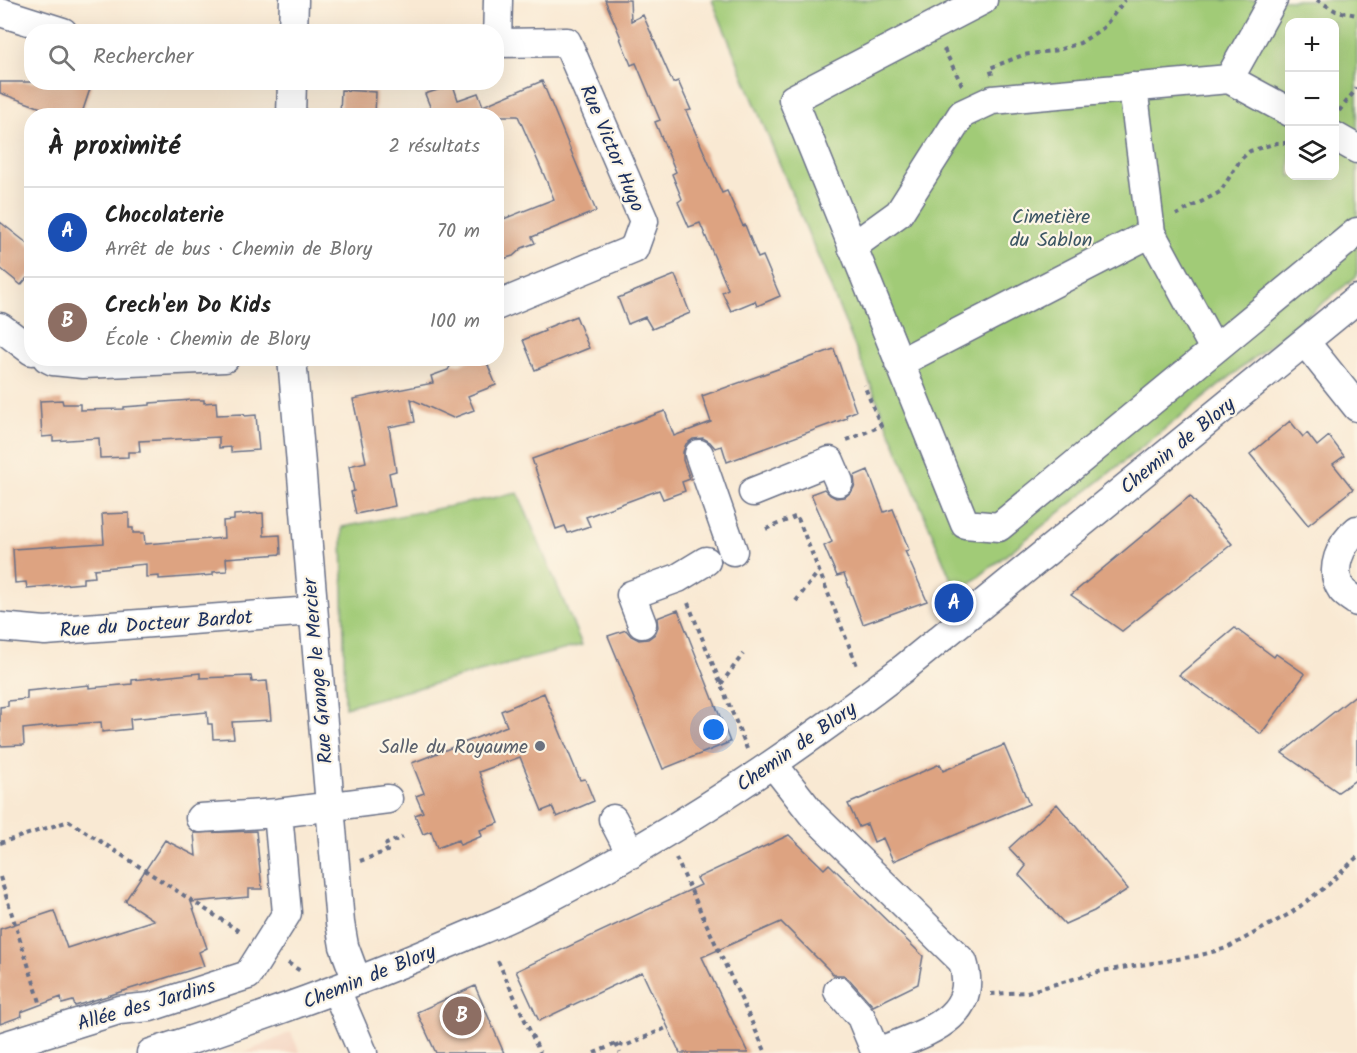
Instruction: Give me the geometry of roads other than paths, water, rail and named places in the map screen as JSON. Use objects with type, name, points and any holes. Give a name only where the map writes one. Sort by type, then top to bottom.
[{"type":"street","points":[[293,24],[294,0]]},
{"type":"street","name":"Rue Victor Hugo","points":[[497,24],[498,0]]},
{"type":"street","points":[[983,0],[793,99],[965,524],[999,526],[1357,232]]},
{"type":"street","points":[[1229,79],[1273,0]]},
{"type":"street","points":[[0,12],[38,24]]},
{"type":"street","name":"Rue Victor Hugo","points":[[504,43],[567,42],[644,220],[634,249],[504,303]]},
{"type":"street","points":[[852,247],[898,213],[962,114],[969,98],[992,100],[1229,79],[1285,109]]},
{"type":"street","points":[[1133,87],[1151,233],[1214,349]]},
{"type":"street","points":[[291,108],[292,90]]},
{"type":"street","points":[[1339,138],[1357,149]]},
{"type":"street","points":[[899,363],[1151,233]]},
{"type":"street","name":"Chemin de Blory","points":[[151,1053],[243,1024],[415,959],[526,910],[631,854],[765,769],[871,693],[1357,299]]},
{"type":"street","points":[[0,327],[24,345]]},
{"type":"street","points":[[1305,342],[1357,407]]},
{"type":"street","name":"Rue Grange le Mercier","points":[[293,366],[346,986],[363,1053]]},
{"type":"street","points":[[699,454],[733,551]]},
{"type":"street","points":[[753,492],[830,461],[839,482]]},
{"type":"street","points":[[1353,599],[1339,583],[1336,568],[1341,549],[1350,535],[1357,530]]},
{"type":"street","points":[[642,624],[631,595],[678,578],[706,561]]},
{"type":"street","name":"Rue du Docteur Bardot","points":[[0,627],[45,631],[312,611]]},
{"type":"street","points":[[765,769],[963,962],[967,976],[964,1000],[946,1022],[876,1053],[861,1017],[838,991]]},
{"type":"street","points":[[200,818],[278,813],[388,799]]},
{"type":"street","name":"Allée des Jardins","points":[[0,1047],[119,1010],[150,1007],[248,975],[288,913],[278,813]]},
{"type":"street","points":[[613,819],[631,854]]},
{"type":"place","name":"Chocolaterie","points":[[954,603]]},
{"type":"place","name":"Salle du Royaume","points":[[540,746]]},
{"type":"place","name":"Crech'en Do Kids","points":[[462,1016]]},
{"type":"park label","name":"Cimetière du Sablon","points":[[1051,228]]}]
